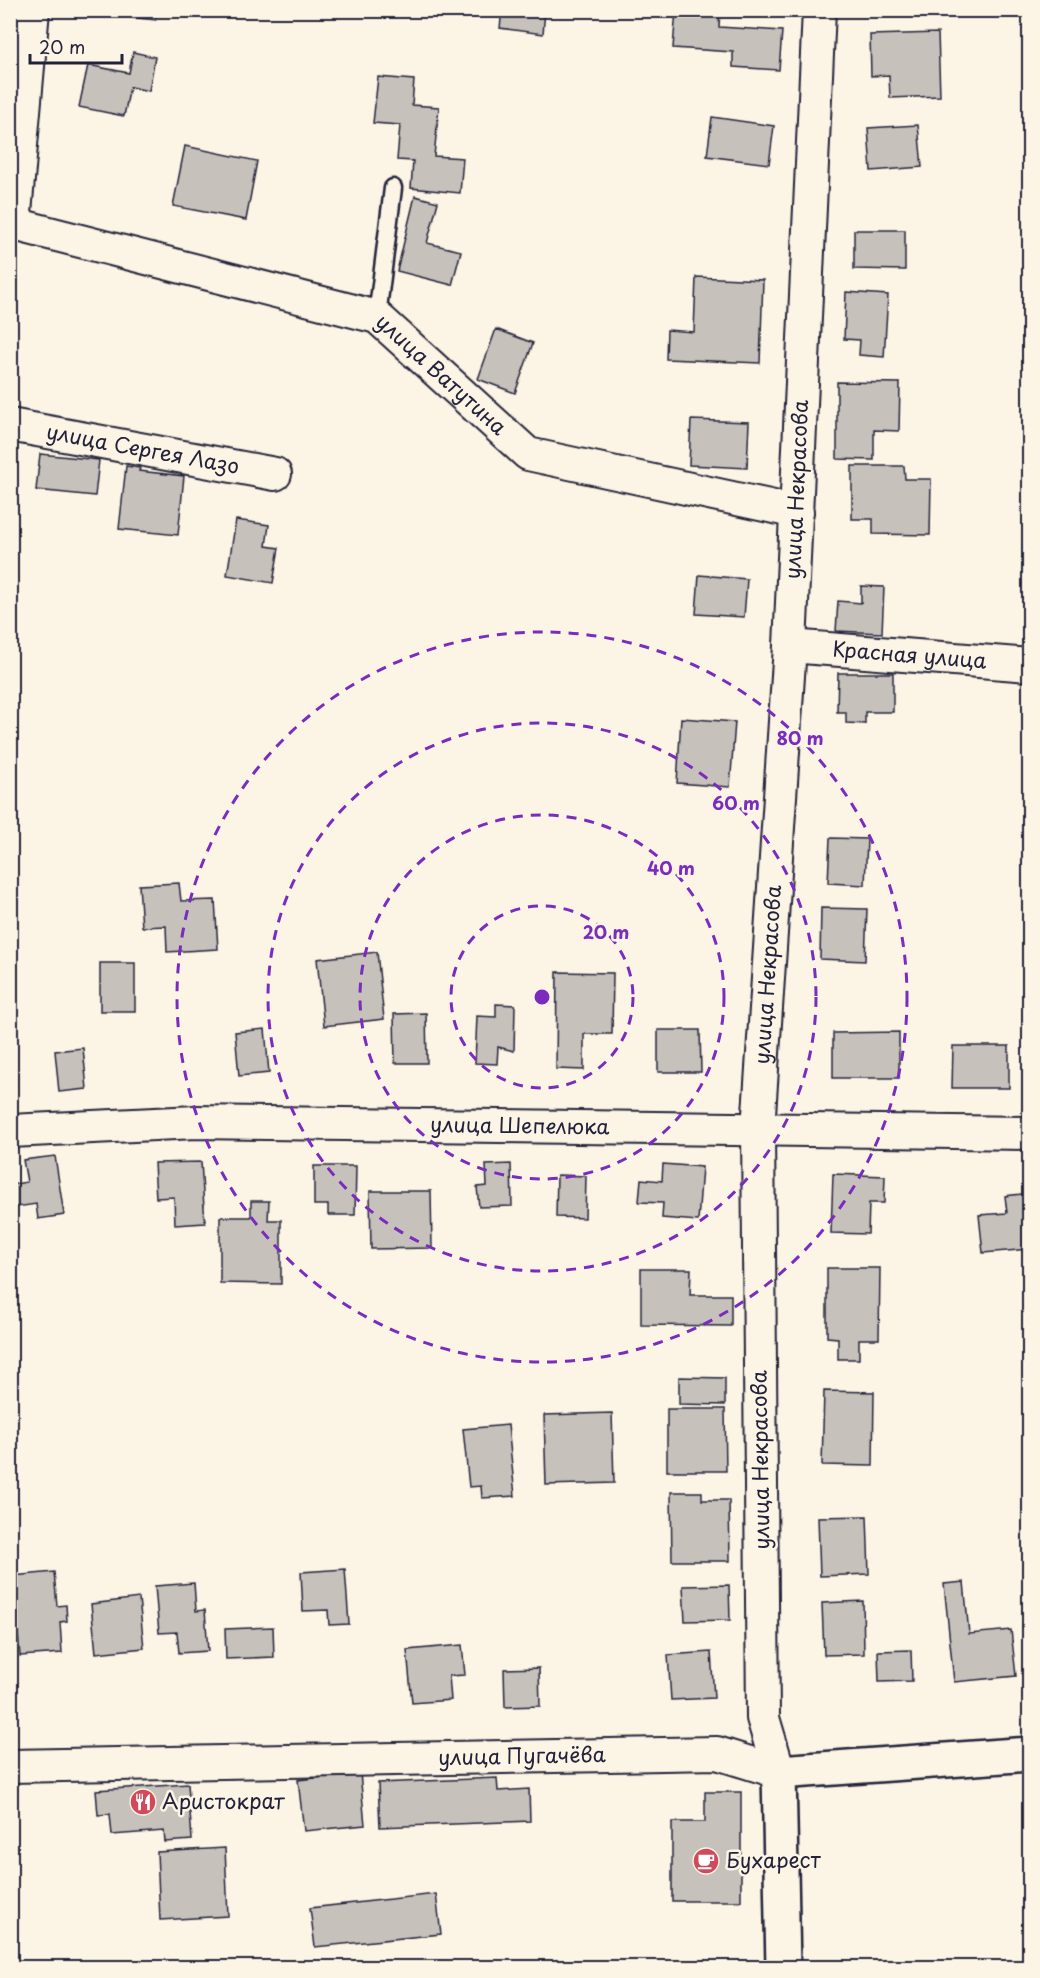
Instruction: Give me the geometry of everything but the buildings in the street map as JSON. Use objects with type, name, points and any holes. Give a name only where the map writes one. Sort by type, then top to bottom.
[{"type":"street","points":[[12,224],[33,10]]},
{"type":"street","name":"улица Некрасова","points":[[783,1952],[779,1772],[763,1718],[758,1129],[790,646],[819,10]]},
{"type":"street","name":"улица Ватутина","points":[[12,224],[377,317],[528,454],[796,512]]},
{"type":"street","name":"улица Сергея Лазо","points":[[10,425],[275,474]]},
{"type":"street","name":"Красная улица","points":[[790,646],[1029,665]]},
{"type":"street","name":"улица Шепелюка","points":[[10,1131],[196,1122],[1029,1133]]},
{"type":"street","name":"улица Пугачёва","points":[[10,1766],[717,1753],[779,1772],[1029,1754]]},
{"type":"lane","points":[[377,317],[393,188]]},
{"type":"place","name":"Аристократ","points":[[143,1802]]},
{"type":"place","name":"Бухарест","points":[[706,1861]]}]
